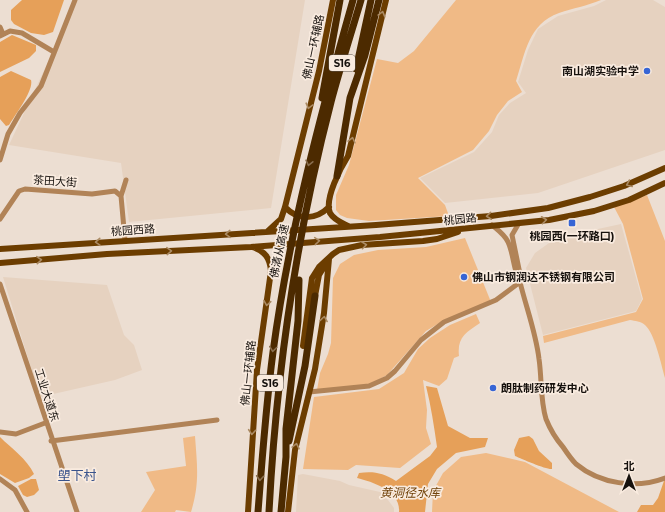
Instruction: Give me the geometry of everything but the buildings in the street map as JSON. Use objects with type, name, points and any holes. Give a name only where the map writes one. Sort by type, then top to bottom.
[{"type":"highway","points":[[320,117],[323,88],[340,0]]},
{"type":"highway","name":"佛清从高速","points":[[269,512],[273,454],[284,350],[321,126],[320,117],[353,0]]},
{"type":"highway","name":"佛清从高速","points":[[258,512],[262,453],[273,352],[290,256],[321,126],[361,0]]},
{"type":"highway","points":[[337,176],[350,98],[371,0]]},
{"type":"highway","points":[[350,98],[364,55],[379,0]]},
{"type":"highway","points":[[281,512],[286,456],[286,429],[298,321],[299,258]]},
{"type":"highway","points":[[286,456],[297,398],[305,366],[315,296]]},
{"type":"highway","points":[[297,398],[303,346]]},
{"type":"main road","name":"佛山一环辅路","points":[[267,232],[281,219],[285,207],[318,71],[333,0]]},
{"type":"main road","points":[[285,207],[293,214],[308,218],[324,212],[329,207],[337,176],[348,156],[386,0]]},
{"type":"main road","name":"桃园路","points":[[267,232],[491,216],[548,208],[624,186],[665,168]]},
{"type":"main road","name":"桃园路","points":[[251,247],[380,237],[549,220],[594,211],[629,200],[665,184]]},
{"type":"main road","points":[[329,207],[334,217],[350,227]]},
{"type":"main road","points":[[303,346],[312,278],[319,267],[339,250],[437,239],[469,228]]},
{"type":"main road","name":"桃园西路","points":[[0,249],[267,232]]},
{"type":"main road","name":"佛山一环辅路","points":[[248,512],[257,370],[271,271],[268,258],[265,254],[251,247]]},
{"type":"main road","name":"桃园西路","points":[[0,263],[106,254],[251,247]]},
{"type":"main road","points":[[315,296],[319,275],[329,259]]},
{"type":"main road","points":[[288,512],[295,450],[315,369],[324,314],[329,259]]},
{"type":"street","points":[[0,160],[8,134],[20,113],[41,86],[75,0]]},
{"type":"street","points":[[0,27],[2,35],[10,31],[22,33],[54,52]]},
{"type":"street","points":[[125,240],[121,196],[126,180]]},
{"type":"street","name":"茶田大街","points":[[0,219],[19,191],[24,189],[92,194],[115,191],[121,196]]},
{"type":"street","points":[[519,223],[512,235],[520,274],[520,282],[539,358],[541,401],[554,437],[576,463],[589,473],[612,481],[639,484],[665,478]]},
{"type":"street","points":[[492,226],[504,236],[508,242],[516,275],[520,282]]},
{"type":"street","points":[[309,392],[369,386],[387,378],[395,371],[421,340],[444,322],[496,300],[520,282]]},
{"type":"street","name":"工业大道东","points":[[0,284],[51,441],[77,512]]},
{"type":"street","points":[[51,441],[217,420]]},
{"type":"street","points":[[0,432],[16,434],[45,422]]},
{"type":"street","points":[[0,479],[15,490],[27,512]]},
{"type":"shaded area","points":[[77,0],[305,0],[271,208],[129,222],[121,163],[9,145]]},
{"type":"shaded area","points":[[456,0],[601,0],[559,13],[540,24],[529,41],[516,81],[522,92],[508,101],[497,115],[489,131],[473,150],[418,178],[445,205],[449,216],[369,221],[347,218],[340,215],[336,210],[336,195],[349,165],[377,59],[398,63],[414,51]]},
{"type":"shaded area","points":[[606,0],[653,0],[665,7],[665,150],[538,193],[445,203],[420,178],[474,152],[492,132],[499,115],[510,103],[526,93],[518,82],[528,50],[538,29],[558,16],[594,6]]},
{"type":"shaded area","points":[[647,195],[665,241],[665,378],[652,335],[649,329],[640,322],[630,320],[544,343],[543,336],[636,312],[643,299],[623,224],[614,207]]},
{"type":"shaded area","points":[[621,224],[642,299],[636,311],[543,335],[526,268],[535,253],[556,238]]},
{"type":"shaded area","points":[[465,238],[491,302],[446,319],[426,331],[387,375],[368,385],[317,390],[320,373],[331,343],[333,278],[340,264],[354,255],[378,250],[426,247]]},
{"type":"shaded area","points":[[3,277],[107,285],[124,335],[134,345],[142,370],[115,380],[40,397]]},
{"type":"shaded area","points":[[476,314],[480,323],[463,336],[459,345],[459,356],[454,358],[447,379],[439,386],[423,380],[427,410],[426,428],[431,444],[400,468],[356,465],[348,470],[303,469],[314,397],[379,389],[404,373],[418,349],[430,338],[450,325]]},
{"type":"shaded area","points":[[195,436],[197,483],[191,512],[176,510],[175,512],[141,512],[155,490],[146,472],[186,466],[183,438]]},
{"type":"shaded area","points":[[486,453],[525,462],[619,512],[432,512],[433,491],[443,473],[461,457]]},
{"type":"shaded area","points":[[303,474],[340,481],[349,485],[380,492],[394,508],[394,512],[296,512],[298,475]]},
{"type":"water","points":[[22,0],[64,0],[53,32],[44,35],[31,33],[14,24],[11,20],[11,10]]},
{"type":"water","points":[[12,35],[36,45],[36,51],[29,58],[0,72],[0,42]]},
{"type":"water","points":[[11,71],[31,80],[31,84],[30,90],[23,102],[9,125],[6,126],[0,119],[0,77]]},
{"type":"water","name":"黄洞径水库","points":[[426,386],[437,388],[448,426],[470,438],[488,438],[485,447],[456,453],[437,469],[428,484],[425,512],[399,512],[396,498],[391,493],[378,485],[357,478],[359,473],[369,472],[383,474],[396,481],[430,456],[437,447]]},
{"type":"water","points":[[529,436],[533,439],[539,451],[552,463],[552,469],[515,456],[514,450],[519,438]]},
{"type":"water","points":[[0,437],[23,459],[34,474],[29,478],[15,483],[0,474]]},
{"type":"water","points":[[665,478],[665,512],[637,512],[641,505],[653,505],[658,498]]},
{"type":"water","points":[[31,479],[36,479],[39,490],[34,495],[27,497],[23,495],[18,486]]},
{"type":"place","name":"南山湖实验中学","points":[[647,71]]},
{"type":"place","name":"桃园西(一环路口)","points":[[572,223]]},
{"type":"place","name":"佛山市钢润达不锈钢有限公司","points":[[464,277]]},
{"type":"place","name":"朗肽制药研发中心","points":[[493,388]]},
{"type":"district","name":"塱下村","points":[[77,475]]}]
